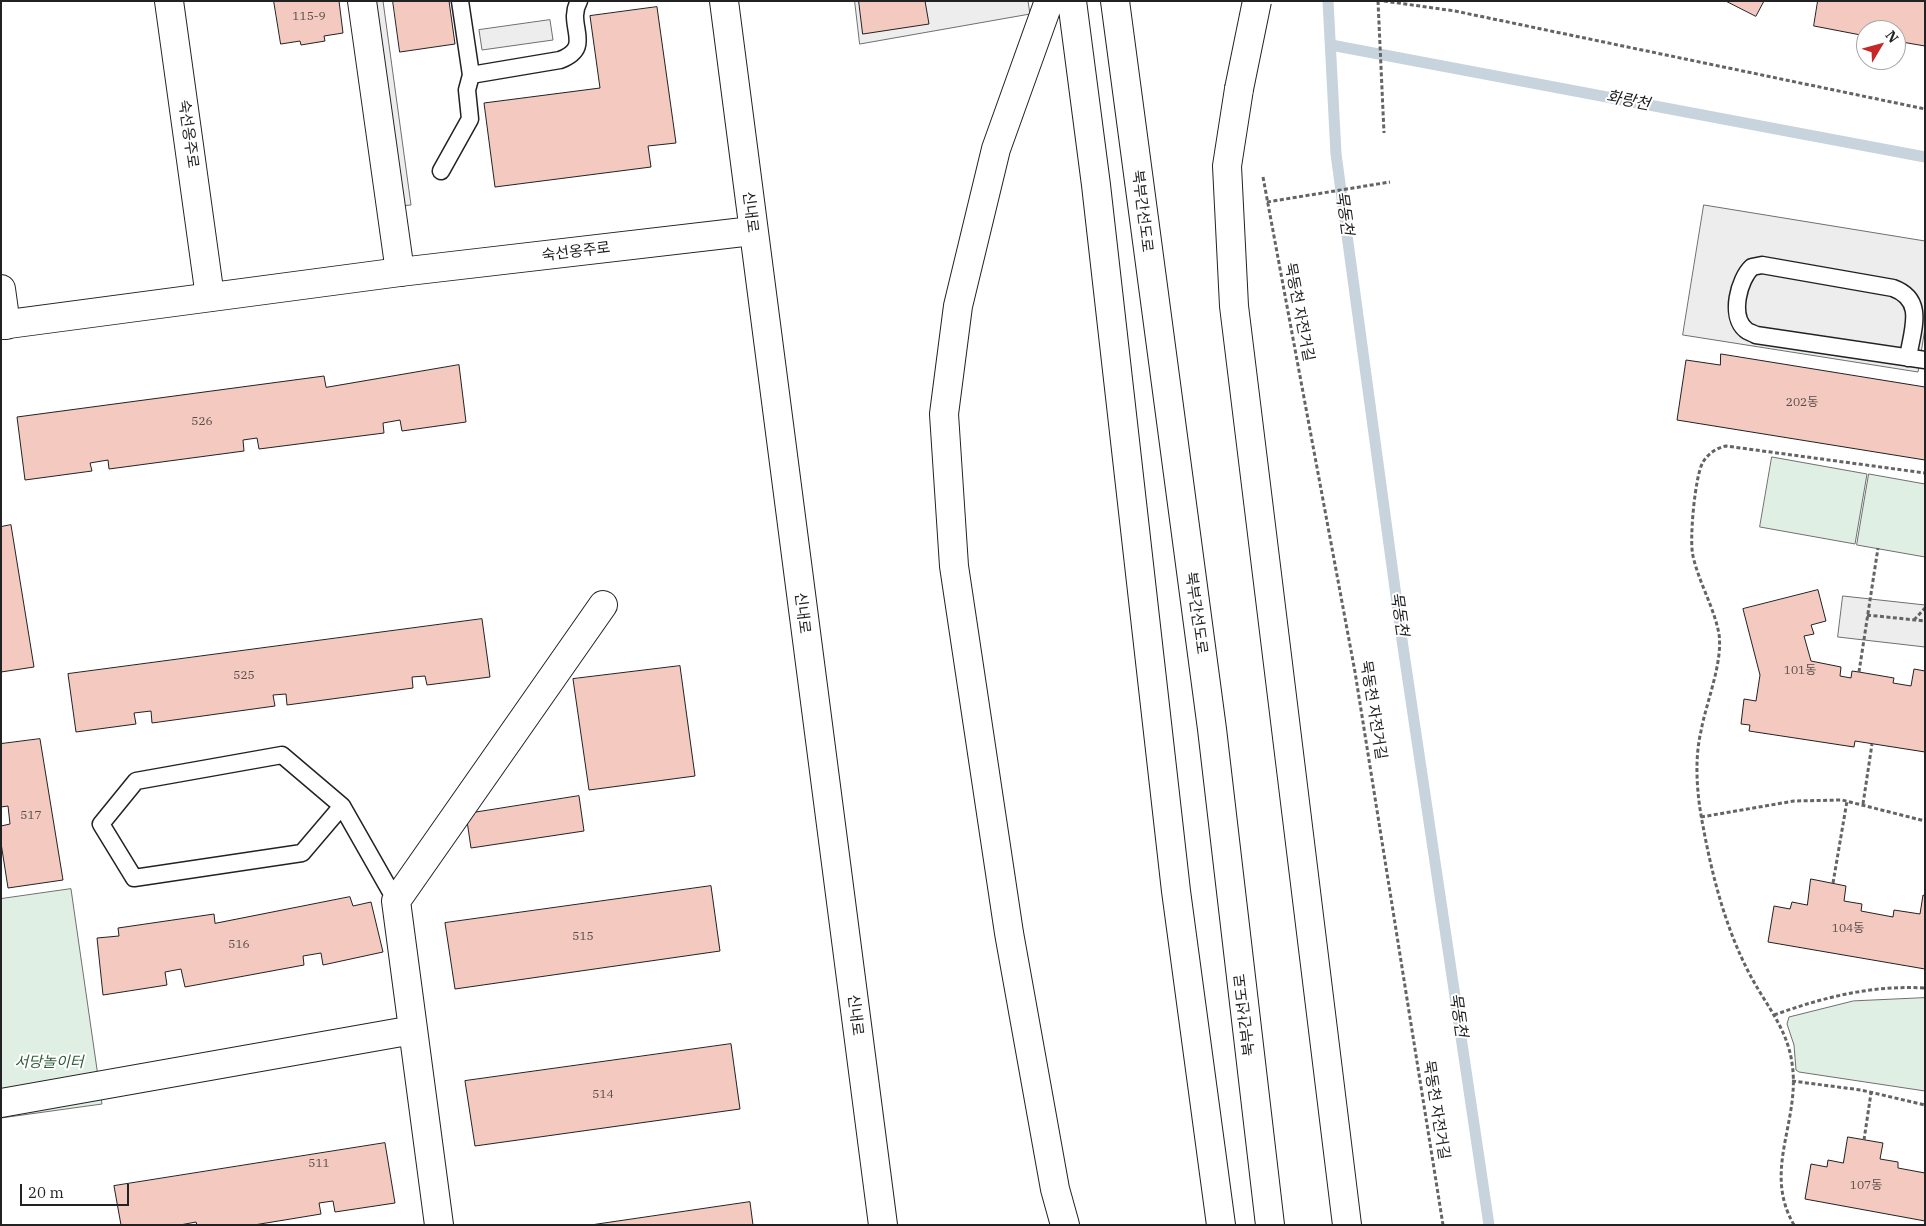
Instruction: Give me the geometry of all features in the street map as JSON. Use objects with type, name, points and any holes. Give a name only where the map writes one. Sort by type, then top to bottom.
[{"type":"main road","name":"숙선옹주로","points":[[169,1],[210,297]]},
{"type":"main road","points":[[362,1],[400,272]]},
{"type":"main road","name":"신내로","points":[[724,1],[752,231],[883,1225]]},
{"type":"main road","points":[[1050,1],[996,149],[958,306],[944,414],[954,566],[1009,933],[1055,1189],[1065,1225]]},
{"type":"main road","points":[[1072,1],[1096,185],[1176,891],[1221,1225]]},
{"type":"main road","name":"북부간선도로","points":[[1115,1],[1212,728],[1270,1225]]},
{"type":"main road","points":[[1257,1],[1227,166],[1234,306],[1347,1225]]},
{"type":"main road","name":"숙선옹주로","points":[[1,290],[3,325],[400,272],[752,231]]},
{"type":"main road","points":[[438,1225],[396,902],[603,605]]},
{"type":"main road","points":[[1,1103],[412,1030]]},
{"type":"lane","points":[[441,171],[470,119],[467,90],[471,75],[460,1]]},
{"type":"lane","points":[[471,75],[571,56],[576,51],[578,45],[575,18],[579,1]]},
{"type":"lane","points":[[1762,265],[1902,291],[1911,299],[1915,308],[1917,359],[1756,335],[1746,330],[1738,315],[1740,284],[1752,267],[1762,265]]},
{"type":"lane","points":[[342,806],[302,853],[134,878],[101,824],[136,781],[282,755],[342,806],[396,902]]},
{"type":"path","points":[[1378,1],[1384,133]]},
{"type":"path","points":[[1384,1],[1455,11],[1925,109]]},
{"type":"path","name":"묵동천 자전거길","points":[[1390,182],[1267,202],[1356,672],[1443,1225]]},
{"type":"path","points":[[1794,1225],[1783,1203],[1780,1177],[1791,1110],[1792,1081],[1789,1048],[1774,1015],[1748,972],[1730,929],[1711,863],[1702,817],[1698,753],[1715,670],[1719,637],[1692,556],[1690,541],[1700,470],[1703,463],[1718,448],[1726,446],[1925,473]]},
{"type":"path","points":[[1859,672],[1878,548]]},
{"type":"path","points":[[1914,620],[1925,608]]},
{"type":"path","points":[[1867,615],[1925,621]]},
{"type":"path","points":[[1863,804],[1872,744]]},
{"type":"path","points":[[1702,817],[1794,801],[1847,801],[1925,821]]},
{"type":"path","points":[[1833,883],[1847,801]]},
{"type":"path","points":[[1774,1015],[1819,999],[1854,992],[1891,987],[1925,988]]},
{"type":"path","points":[[1792,1081],[1871,1093],[1925,1105]]},
{"type":"path","points":[[1864,1140],[1871,1093]]},
{"type":"green space","points":[[1772,457],[1867,474],[1855,544],[1760,527]]},
{"type":"green space","points":[[1869,474],[1925,484],[1925,557],[1857,545]]},
{"type":"green space","name":"서당놀이터","points":[[71,889],[102,1104],[1,1118],[1,899]]},
{"type":"green space","points":[[1925,998],[1925,1091],[1796,1070],[1794,1045],[1787,1024],[1789,1017],[1853,1001]]},
{"type":"shaded area","points":[[372,1],[383,1],[411,205],[400,206]]},
{"type":"shaded area","points":[[855,1],[1028,1],[1030,14],[860,44]]},
{"type":"shaded area","points":[[550,20],[553,40],[482,50],[479,30]]},
{"type":"shaded area","points":[[1704,205],[1925,241],[1925,328],[1918,372],[1683,335]]},
{"type":"shaded area","points":[[1843,596],[1925,605],[1925,647],[1838,637]]},
{"type":"building","points":[[274,1],[339,1],[343,33],[324,36],[325,41],[301,45],[300,41],[281,44]]},
{"type":"building","points":[[393,1],[449,1],[455,44],[400,52]]},
{"type":"building","points":[[859,1],[925,1],[929,24],[863,34]]},
{"type":"building","points":[[1726,1],[1764,1],[1756,16]]},
{"type":"building","points":[[1818,1],[1925,1],[1925,46],[1906,43],[1906,20],[1856,20],[1856,34],[1814,26]]},
{"type":"building","points":[[657,7],[676,143],[648,146],[651,167],[495,187],[484,103],[600,88],[590,16]]},
{"type":"building","points":[[1721,354],[1925,387],[1925,460],[1677,420],[1686,360],[1720,365]]},
{"type":"building","points":[[459,365],[466,422],[402,431],[400,420],[383,423],[384,433],[259,449],[257,438],[243,440],[244,451],[109,469],[108,460],[90,463],[92,471],[25,480],[17,417],[324,376],[326,387]]},
{"type":"building","points":[[11,525],[34,667],[1,672],[1,527]]},
{"type":"building","points":[[1818,590],[1826,621],[1811,625],[1814,634],[1804,636],[1811,661],[1841,667],[1840,676],[1851,678],[1852,671],[1894,678],[1893,683],[1911,686],[1914,669],[1925,671],[1925,752],[1855,741],[1854,747],[1749,731],[1750,725],[1741,724],[1744,699],[1756,701],[1760,675],[1743,609]]},
{"type":"building","points":[[482,619],[490,677],[427,685],[425,676],[412,677],[413,688],[287,705],[286,694],[273,695],[275,706],[152,723],[151,711],[134,713],[136,724],[76,732],[68,674]]},
{"type":"building","points":[[680,666],[695,776],[589,790],[573,679]]},
{"type":"building","points":[[40,739],[63,880],[8,888],[1,843],[1,826],[10,824],[8,806],[1,807],[1,744]]},
{"type":"building","points":[[579,796],[584,831],[471,848],[466,814]]},
{"type":"building","points":[[1811,879],[1846,886],[1844,901],[1862,904],[1861,911],[1893,917],[1894,910],[1920,914],[1923,895],[1925,896],[1925,969],[1768,942],[1774,906],[1790,909],[1792,902],[1807,905]]},
{"type":"building","points":[[711,886],[720,951],[455,989],[445,923]]},
{"type":"building","points":[[350,897],[353,906],[371,902],[383,952],[323,965],[321,953],[303,956],[304,965],[185,987],[181,969],[165,972],[167,985],[103,995],[97,938],[119,936],[118,928],[214,914],[215,923]]},
{"type":"building","points":[[731,1044],[740,1109],[475,1146],[465,1081]]},
{"type":"building","points":[[1848,1137],[1883,1143],[1880,1159],[1898,1162],[1898,1168],[1925,1173],[1925,1221],[1805,1199],[1811,1164],[1827,1167],[1828,1160],[1843,1163]]},
{"type":"building","points":[[385,1143],[395,1203],[335,1212],[333,1201],[319,1203],[321,1214],[254,1225],[197,1225],[196,1222],[180,1225],[121,1225],[114,1186]]},
{"type":"building","points":[[750,1202],[753,1225],[591,1225]]},
{"type":"waterway","name":"묵동천","points":[[1328,1],[1336,154],[1402,640],[1489,1225]]},
{"type":"waterway","name":"화랑천","points":[[1331,45],[1925,157]]}]
